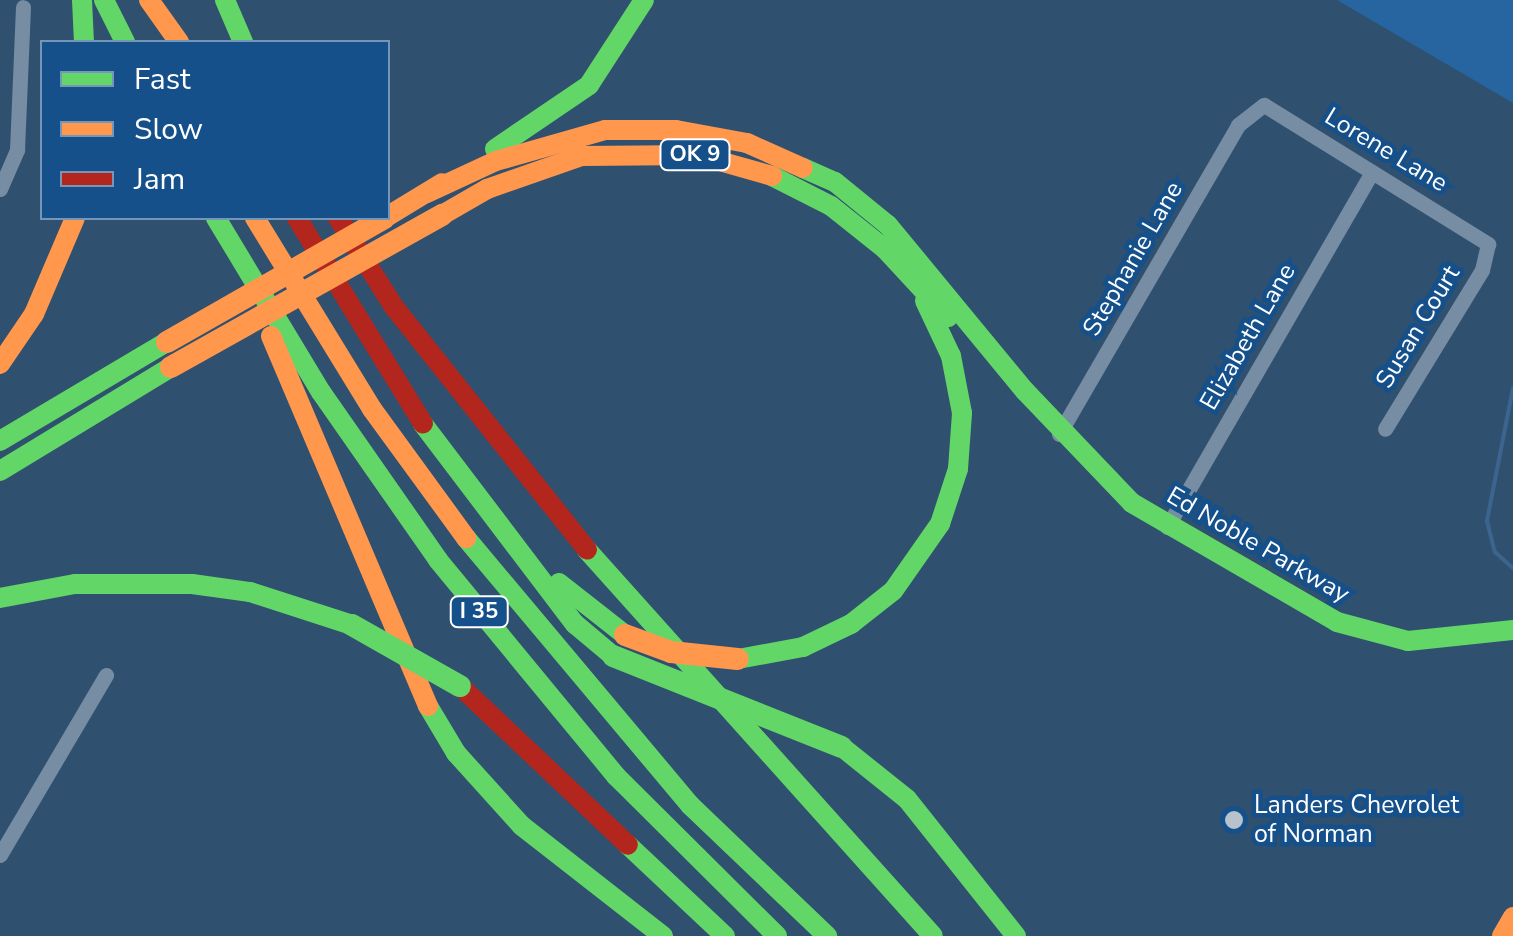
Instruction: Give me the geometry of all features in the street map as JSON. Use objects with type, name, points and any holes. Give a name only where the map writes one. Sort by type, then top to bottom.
[{"type":"main road","points":[[82,0],[84,40]]},
{"type":"main road","points":[[104,0],[123,40]]},
{"type":"main road","points":[[146,0],[163,40]]},
{"type":"main road","points":[[146,0],[177,40]]},
{"type":"main road","points":[[225,0],[242,40]]},
{"type":"main road","points":[[390,214],[590,85],[644,0]]},
{"type":"main road","points":[[427,192],[496,161],[605,130],[676,130],[747,143],[834,182],[888,225],[1025,391]]},
{"type":"main road","name":"OK 9","points":[[0,471],[171,367],[442,214],[487,189],[581,156],[698,155],[772,176],[831,206],[918,286],[951,356],[962,413],[958,468],[940,524],[894,591],[852,624],[803,647],[738,659],[671,652],[626,634],[556,580],[455,466],[372,348],[298,220]]},
{"type":"main road","points":[[0,364],[34,314],[74,220]]},
{"type":"main road","name":"I 35","points":[[217,220],[362,452],[505,646],[616,776],[777,936]]},
{"type":"main road","name":"I 35","points":[[256,220],[372,409],[512,601],[690,806],[827,936]]},
{"type":"main road","points":[[339,220],[406,324],[528,485],[933,936]]},
{"type":"main road","points":[[0,440],[379,220]]},
{"type":"main road","points":[[233,247],[400,643],[456,753],[522,826],[663,936]]},
{"type":"main road","points":[[918,286],[1025,391]]},
{"type":"main road","name":"Ed Noble Parkway","points":[[1025,391],[1059,434],[1110,487],[1167,527],[1370,636],[1408,640],[1513,630]]},
{"type":"main road","points":[[455,466],[575,624],[613,656],[842,746],[907,799],[1016,936]]},
{"type":"main road","points":[[0,598],[75,584],[192,584],[266,596],[352,625],[460,686],[725,936]]},
{"type":"main road","points":[[1502,936],[1513,916]]},
{"type":"street","points":[[0,189],[17,150],[22,7]]},
{"type":"street","points":[[0,82],[19,86]]},
{"type":"street","name":"Lorene Lane","points":[[1250,109],[1274,109],[1490,250]]},
{"type":"street","name":"Stephanie Lane","points":[[1059,434],[1250,109]]},
{"type":"street","name":"Elizabeth Lane","points":[[1167,527],[1372,172]]},
{"type":"street","name":"Susan Court","points":[[1386,428],[1490,250]]},
{"type":"street","points":[[0,856],[106,676]]},
{"type":"shaded area","points":[[1337,0],[1513,0],[1513,103]]},
{"type":"waterway","points":[[1513,388],[1487,521],[1495,552],[1513,568]]},
{"type":"traffic: fast","points":[[82,0],[84,40]]},
{"type":"traffic: fast","points":[[104,0],[124,40]]},
{"type":"traffic: fast","points":[[225,0],[242,40]]},
{"type":"traffic: fast","points":[[495,149],[589,85],[644,0]]},
{"type":"traffic: fast","points":[[803,168],[835,182],[888,225],[1025,391]]},
{"type":"traffic: fast","points":[[772,176],[831,206],[885,249],[948,317]]},
{"type":"traffic: fast","points":[[217,220],[321,392],[438,560],[616,776],[777,936]]},
{"type":"traffic: fast","points":[[738,659],[803,647],[851,624],[893,591],[940,524],[958,469],[962,413],[951,356],[925,301]]},
{"type":"traffic: fast","points":[[0,441],[167,342]]},
{"type":"traffic: fast","points":[[0,471],[171,367]]},
{"type":"traffic: fast","points":[[1025,391],[1132,503],[1337,622],[1408,641],[1513,630]]},
{"type":"traffic: fast","points":[[423,424],[575,624],[613,656]]},
{"type":"traffic: fast","points":[[466,538],[690,805],[827,936]]},
{"type":"traffic: fast","points":[[587,550],[933,936]]},
{"type":"traffic: fast","points":[[559,583],[625,635]]},
{"type":"traffic: fast","points":[[0,598],[75,584],[192,584],[250,592],[352,625]]},
{"type":"traffic: fast","points":[[352,625],[460,686]]},
{"type":"traffic: fast","points":[[613,656],[842,747]]},
{"type":"traffic: fast","points":[[428,706],[456,753],[522,826],[663,936]]},
{"type":"traffic: fast","points":[[842,747],[907,799],[1016,936]]},
{"type":"traffic: fast","points":[[628,845],[725,936]]},
{"type":"traffic: slow","points":[[149,0],[178,40]]},
{"type":"traffic: slow","points":[[427,193],[496,161],[605,130],[676,130],[747,143],[803,168]]},
{"type":"traffic: slow","points":[[442,215],[487,189],[581,156],[698,155],[772,176]]},
{"type":"traffic: slow","points":[[390,215],[442,183]]},
{"type":"traffic: slow","points":[[171,367],[442,215]]},
{"type":"traffic: slow","points":[[0,364],[34,314],[74,220]]},
{"type":"traffic: slow","points":[[256,220],[372,409],[466,538]]},
{"type":"traffic: slow","points":[[167,342],[380,220]]},
{"type":"traffic: slow","points":[[271,336],[428,706]]},
{"type":"traffic: slow","points":[[625,635],[671,652],[738,659]]},
{"type":"traffic: slow","points":[[1502,936],[1513,917]]},
{"type":"traffic: jam","points":[[298,220],[423,424]]},
{"type":"traffic: jam","points":[[339,220],[394,307],[587,550]]},
{"type":"traffic: jam","points":[[460,686],[628,845]]},
{"type":"place","name":"Landers Chevrolet of Norman","points":[[1234,820]]}]
